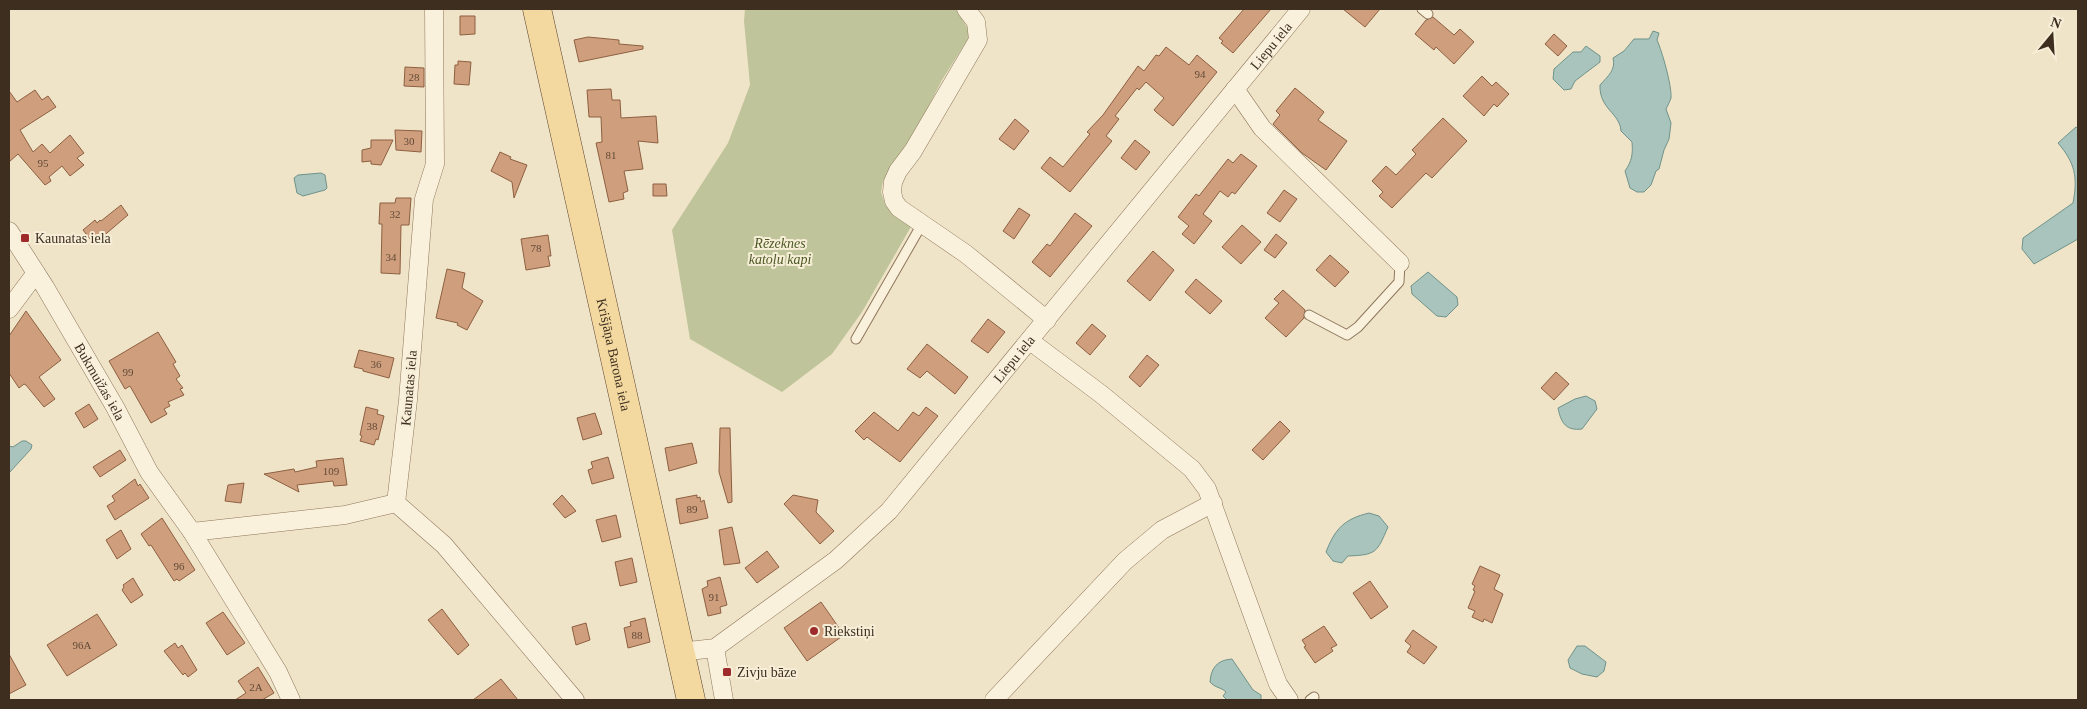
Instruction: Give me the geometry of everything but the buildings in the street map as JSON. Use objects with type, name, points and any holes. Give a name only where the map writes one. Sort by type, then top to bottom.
[{"type":"main road","name":"Krišjāņa Barona iela","points":[[537,9],[691,700]]},
{"type":"street","name":"Kaunatas iela","points":[[396,503],[408,400],[424,200],[435,164],[434,9]]},
{"type":"street","points":[[966,9],[976,22],[978,40],[913,151],[898,170],[893,182],[892,192],[899,208],[966,254],[1047,320]]},
{"type":"street","name":"Liepu iela","points":[[680,652],[715,648],[836,560],[889,511],[1301,9]]},
{"type":"street","points":[[1235,89],[1262,128],[1400,263]]},
{"type":"street","name":"Bukmuižas iela","points":[[9,231],[115,407],[149,472],[192,532],[278,672],[290,700]]},
{"type":"street","points":[[9,309],[36,273]]},
{"type":"street","points":[[1030,341],[1101,394],[1192,469],[1207,489],[1278,684],[1289,700]]},
{"type":"street","points":[[192,532],[345,515],[396,503],[444,545],[575,700]]},
{"type":"street","points":[[994,700],[1125,560],[1162,530],[1213,503]]},
{"type":"street","points":[[715,648],[724,700]]},
{"type":"lane","points":[[856,339],[922,224]]},
{"type":"lane","points":[[1309,315],[1347,335],[1358,326],[1399,282],[1400,263]]},
{"type":"green space","name":"Rēzeknes katoļu kapi","points":[[745,9],[956,9],[971,34],[942,80],[913,137],[883,181],[881,192],[885,204],[895,214],[912,225],[862,312],[832,354],[782,392],[690,339],[672,230],[728,143],[750,85],[744,21]]},
{"type":"water","points":[[1653,31],[1659,33],[1657,40],[1670,85],[1671,98],[1666,109],[1671,123],[1669,139],[1659,169],[1656,171],[1651,185],[1644,192],[1637,192],[1630,188],[1625,171],[1632,157],[1632,142],[1621,131],[1620,125],[1603,100],[1600,85],[1612,69],[1613,58],[1624,51],[1634,39],[1649,39]]},
{"type":"water","points":[[1586,46],[1600,56],[1600,62],[1575,81],[1571,89],[1564,90],[1553,79],[1554,69],[1573,52],[1581,52]]},
{"type":"water","points":[[2076,127],[2078,128],[2078,239],[2034,264],[2022,249],[2023,238],[2073,203],[2074,171],[2064,150],[2058,143]]},
{"type":"water","points":[[321,173],[325,175],[327,188],[325,190],[303,196],[297,193],[294,178],[298,175]]},
{"type":"water","points":[[1428,272],[1457,297],[1458,305],[1446,317],[1437,316],[1412,294],[1411,286]]},
{"type":"water","points":[[1586,396],[1595,401],[1597,409],[1582,429],[1568,427],[1563,422],[1558,408],[1575,399]]},
{"type":"water","points":[[22,441],[32,445],[31,449],[9,473],[9,446],[13,447]]},
{"type":"water","points":[[1369,513],[1379,516],[1388,527],[1378,547],[1365,555],[1348,556],[1342,563],[1333,561],[1326,552],[1337,531],[1353,518]]},
{"type":"water","points":[[1577,646],[1585,646],[1606,662],[1604,671],[1597,677],[1582,674],[1570,668],[1568,660]]},
{"type":"water","points":[[1232,659],[1253,690],[1261,695],[1261,700],[1227,700],[1223,696],[1226,692],[1210,682],[1213,669],[1222,661]]},
{"type":"place","name":"Kaunatas iela","points":[[25,238]]},
{"type":"place","name":"Riekstiņi","points":[[814,631]]},
{"type":"place","name":"Zivju bāze","points":[[727,672]]}]
